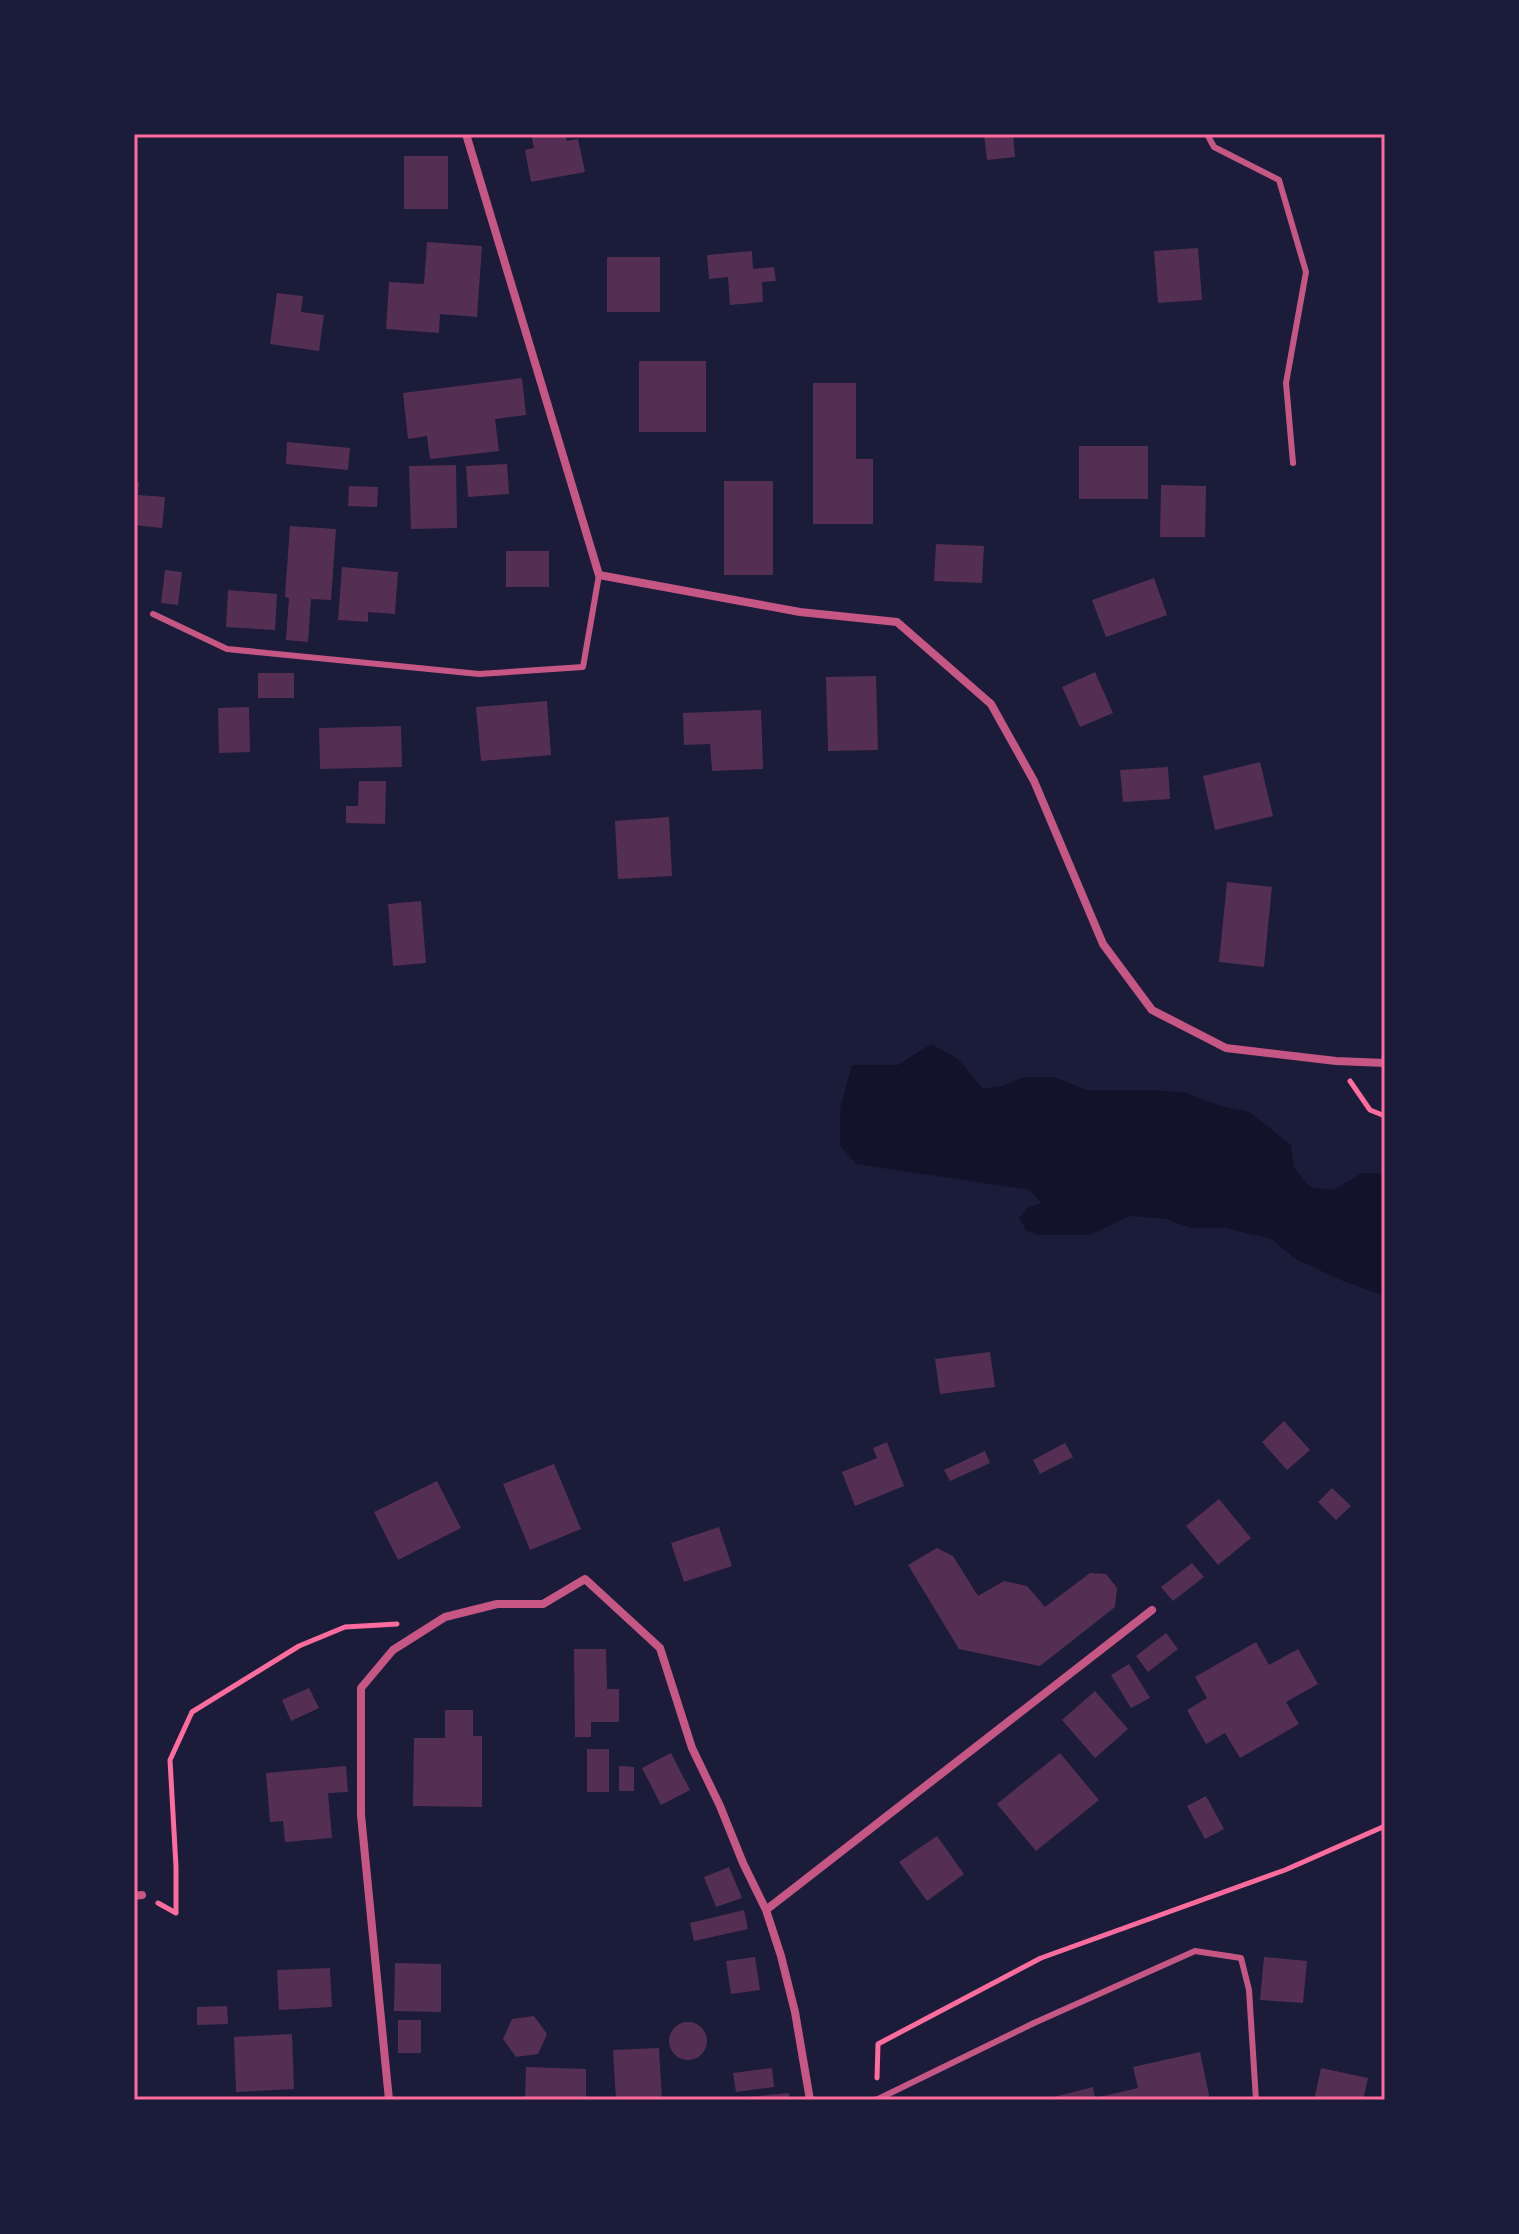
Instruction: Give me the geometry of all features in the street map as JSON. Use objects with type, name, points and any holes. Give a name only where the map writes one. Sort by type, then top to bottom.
[{"type":"street","points":[[466,134],[599,575],[800,612],[897,622],[991,704],[1034,781],[1103,944],[1152,1010],[1226,1048],[1336,1061],[1385,1063]]},
{"type":"street","points":[[389,2100],[361,1815],[361,1688],[393,1650],[445,1617],[497,1604],[543,1604],[585,1579],[660,1648],[692,1748],[766,1910],[795,2012],[810,2100]]},
{"type":"street","points":[[766,1910],[1152,1610]]},
{"type":"lane","points":[[1207,134],[1214,147],[1279,180],[1306,272],[1286,383],[1293,463]]},
{"type":"lane","points":[[153,614],[227,649],[479,674],[583,667],[599,575]]},
{"type":"lane","points":[[876,2100],[1034,2023],[1195,1951],[1241,1958],[1249,1990],[1256,2100]]},
{"type":"path","points":[[1336,1061],[1370,1110],[1385,1116]]},
{"type":"path","points":[[138,1896],[176,1913],[170,1760],[192,1712],[299,1646],[345,1627],[402,1624]]},
{"type":"path","points":[[876,2100],[878,2044],[1041,1958],[1285,1870],[1385,1826]]},
{"type":"shaded area","points":[[931,1044],[958,1059],[983,1089],[1025,1077],[1054,1077],[1086,1090],[1187,1093],[1220,1106],[1249,1112],[1291,1145],[1294,1167],[1310,1187],[1333,1190],[1362,1173],[1379,1173],[1385,1188],[1385,1296],[1294,1258],[1272,1239],[1226,1228],[1190,1228],[1167,1219],[1129,1216],[1090,1235],[1038,1235],[1026,1230],[1019,1218],[1027,1208],[1041,1203],[1030,1190],[856,1164],[840,1145],[840,1109],[852,1065],[898,1065]]},
{"type":"building","points":[[531,134],[565,134],[567,141],[578,139],[585,172],[531,182],[525,150],[534,148]]},
{"type":"building","points":[[984,134],[1013,134],[1015,157],[987,160]]},
{"type":"building","points":[[404,156],[448,156],[448,209],[404,209]]},
{"type":"building","points":[[427,242],[482,246],[477,317],[440,314],[439,333],[386,329],[389,282],[424,284]]},
{"type":"building","points":[[1198,248],[1202,300],[1158,303],[1154,251]]},
{"type":"building","points":[[752,251],[753,269],[774,267],[776,281],[762,282],[763,302],[730,305],[728,277],[709,279],[707,255]]},
{"type":"building","points":[[607,257],[660,257],[660,312],[607,312]]},
{"type":"building","points":[[277,293],[303,296],[301,312],[324,315],[319,351],[270,344]]},
{"type":"building","points":[[639,361],[706,361],[706,432],[639,432]]},
{"type":"building","points":[[522,378],[526,415],[495,419],[499,451],[430,459],[427,436],[408,439],[403,393]]},
{"type":"building","points":[[813,383],[856,383],[856,459],[873,459],[873,524],[813,524]]},
{"type":"building","points":[[287,442],[350,448],[348,470],[286,464]]},
{"type":"building","points":[[1079,446],[1148,446],[1148,499],[1079,499]]},
{"type":"building","points":[[507,464],[509,494],[468,497],[466,466]]},
{"type":"building","points":[[456,465],[457,528],[411,529],[409,466]]},
{"type":"building","points":[[724,481],[773,481],[773,575],[724,575]]},
{"type":"building","points":[[134,482],[139,482],[138,495],[165,497],[162,528],[134,525]]},
{"type":"building","points":[[1161,485],[1206,486],[1205,537],[1160,537]]},
{"type":"building","points":[[349,486],[378,487],[377,507],[348,506]]},
{"type":"building","points":[[290,526],[336,529],[331,600],[311,599],[308,642],[286,640],[289,598],[285,597]]},
{"type":"building","points":[[936,544],[984,546],[982,583],[934,581]]},
{"type":"building","points":[[506,551],[549,551],[549,587],[506,587]]},
{"type":"building","points":[[342,567],[398,572],[395,614],[368,612],[368,622],[338,620]]},
{"type":"building","points":[[165,570],[182,572],[178,605],[161,603]]},
{"type":"building","points":[[1154,578],[1167,615],[1106,637],[1092,600]]},
{"type":"building","points":[[228,590],[277,594],[275,630],[226,627]]},
{"type":"building","points":[[1095,672],[1113,713],[1080,727],[1062,687]]},
{"type":"building","points":[[258,673],[294,673],[294,698],[258,698]]},
{"type":"building","points":[[876,676],[878,750],[828,751],[826,677]]},
{"type":"building","points":[[547,701],[551,755],[481,761],[476,707]]},
{"type":"building","points":[[249,707],[250,752],[219,753],[218,708]]},
{"type":"building","points":[[761,710],[763,769],[712,771],[710,744],[684,745],[683,713]]},
{"type":"building","points":[[401,726],[402,767],[320,769],[319,728]]},
{"type":"building","points":[[1260,762],[1273,816],[1215,830],[1203,776]]},
{"type":"building","points":[[1168,767],[1170,799],[1123,802],[1120,770]]},
{"type":"building","points":[[359,781],[386,781],[385,824],[346,823],[346,806],[358,806]]},
{"type":"building","points":[[669,817],[672,876],[618,879],[615,821]]},
{"type":"building","points":[[1227,882],[1272,887],[1264,967],[1219,962]]},
{"type":"building","points":[[421,901],[426,963],[393,966],[388,904]]},
{"type":"building","points":[[990,1352],[995,1387],[940,1394],[935,1359]]},
{"type":"building","points":[[1284,1421],[1310,1450],[1287,1470],[1262,1442]]},
{"type":"building","points":[[887,1442],[904,1486],[855,1506],[842,1472],[877,1458],[873,1448]]},
{"type":"building","points":[[1065,1443],[1073,1457],[1040,1474],[1033,1460]]},
{"type":"building","points":[[985,1451],[990,1463],[950,1481],[944,1470]]},
{"type":"building","points":[[554,1464],[581,1529],[530,1550],[503,1484]]},
{"type":"building","points":[[437,1481],[461,1528],[398,1560],[374,1512]]},
{"type":"building","points":[[1332,1488],[1351,1506],[1336,1520],[1318,1502]]},
{"type":"building","points":[[1219,1499],[1251,1538],[1218,1565],[1186,1526]]},
{"type":"building","points":[[719,1527],[732,1566],[684,1582],[671,1543]]},
{"type":"building","points":[[937,1548],[953,1556],[978,1596],[1004,1581],[1027,1586],[1045,1607],[1090,1573],[1106,1574],[1117,1588],[1115,1607],[1040,1666],[959,1649],[908,1565]]},
{"type":"building","points":[[1192,1563],[1204,1577],[1173,1601],[1161,1587]]},
{"type":"building","points":[[1166,1633],[1178,1649],[1148,1672],[1136,1656]]},
{"type":"building","points":[[1256,1642],[1269,1665],[1298,1649],[1318,1684],[1286,1702],[1299,1724],[1240,1758],[1225,1733],[1206,1744],[1187,1710],[1207,1698],[1195,1677]]},
{"type":"building","points":[[574,1649],[606,1649],[607,1689],[619,1689],[619,1722],[591,1722],[591,1737],[575,1737]]},
{"type":"building","points":[[1129,1664],[1150,1698],[1131,1708],[1111,1675]]},
{"type":"building","points":[[309,1688],[319,1708],[291,1721],[282,1700]]},
{"type":"building","points":[[1095,1691],[1128,1729],[1095,1758],[1062,1720]]},
{"type":"building","points":[[445,1710],[473,1710],[473,1736],[482,1736],[482,1807],[413,1806],[414,1738],[445,1738]]},
{"type":"building","points":[[587,1749],[609,1749],[609,1792],[587,1792]]},
{"type":"building","points":[[671,1753],[690,1790],[661,1805],[642,1768]]},
{"type":"building","points":[[1060,1753],[1099,1800],[1036,1851],[997,1804]]},
{"type":"building","points":[[346,1766],[348,1792],[328,1793],[332,1838],[285,1842],[283,1821],[270,1822],[266,1773]]},
{"type":"building","points":[[619,1766],[634,1767],[634,1791],[619,1791]]},
{"type":"building","points":[[1206,1796],[1224,1829],[1205,1839],[1187,1806]]},
{"type":"building","points":[[937,1836],[964,1874],[927,1901],[899,1862]]},
{"type":"building","points":[[729,1867],[742,1898],[716,1907],[704,1877]]},
{"type":"building","points":[[744,1910],[748,1929],[694,1941],[690,1923]]},
{"type":"building","points":[[755,1957],[760,1990],[731,1994],[726,1961]]},
{"type":"building","points":[[1264,1957],[1307,1961],[1303,2003],[1260,2000]]},
{"type":"building","points":[[395,1963],[441,1964],[441,2012],[394,2011]]},
{"type":"building","points":[[330,1968],[332,2007],[279,2010],[277,1970]]},
{"type":"building","points":[[227,2006],[228,2024],[197,2025],[197,2007]]},
{"type":"building","points":[[534,2016],[547,2034],[538,2054],[516,2057],[503,2039],[512,2019]]},
{"type":"building","points":[[398,2020],[421,2020],[421,2053],[398,2053]]},
{"type":"building","points":[[688,2022],[702,2027],[707,2041],[702,2055],[688,2060],[674,2055],[669,2041],[674,2027]]},
{"type":"building","points":[[292,2034],[294,2089],[236,2092],[234,2037]]},
{"type":"building","points":[[659,2048],[662,2100],[616,2100],[613,2050]]},
{"type":"building","points":[[1200,2052],[1210,2100],[1042,2100],[1093,2087],[1095,2098],[1138,2088],[1133,2067]]},
{"type":"building","points":[[526,2067],[586,2069],[586,2100],[525,2100]]},
{"type":"building","points":[[772,2068],[774,2087],[736,2092],[733,2073]]},
{"type":"building","points":[[1321,2068],[1368,2078],[1363,2100],[1314,2100]]},
{"type":"building","points":[[789,2093],[790,2100],[748,2100],[747,2097]]}]
